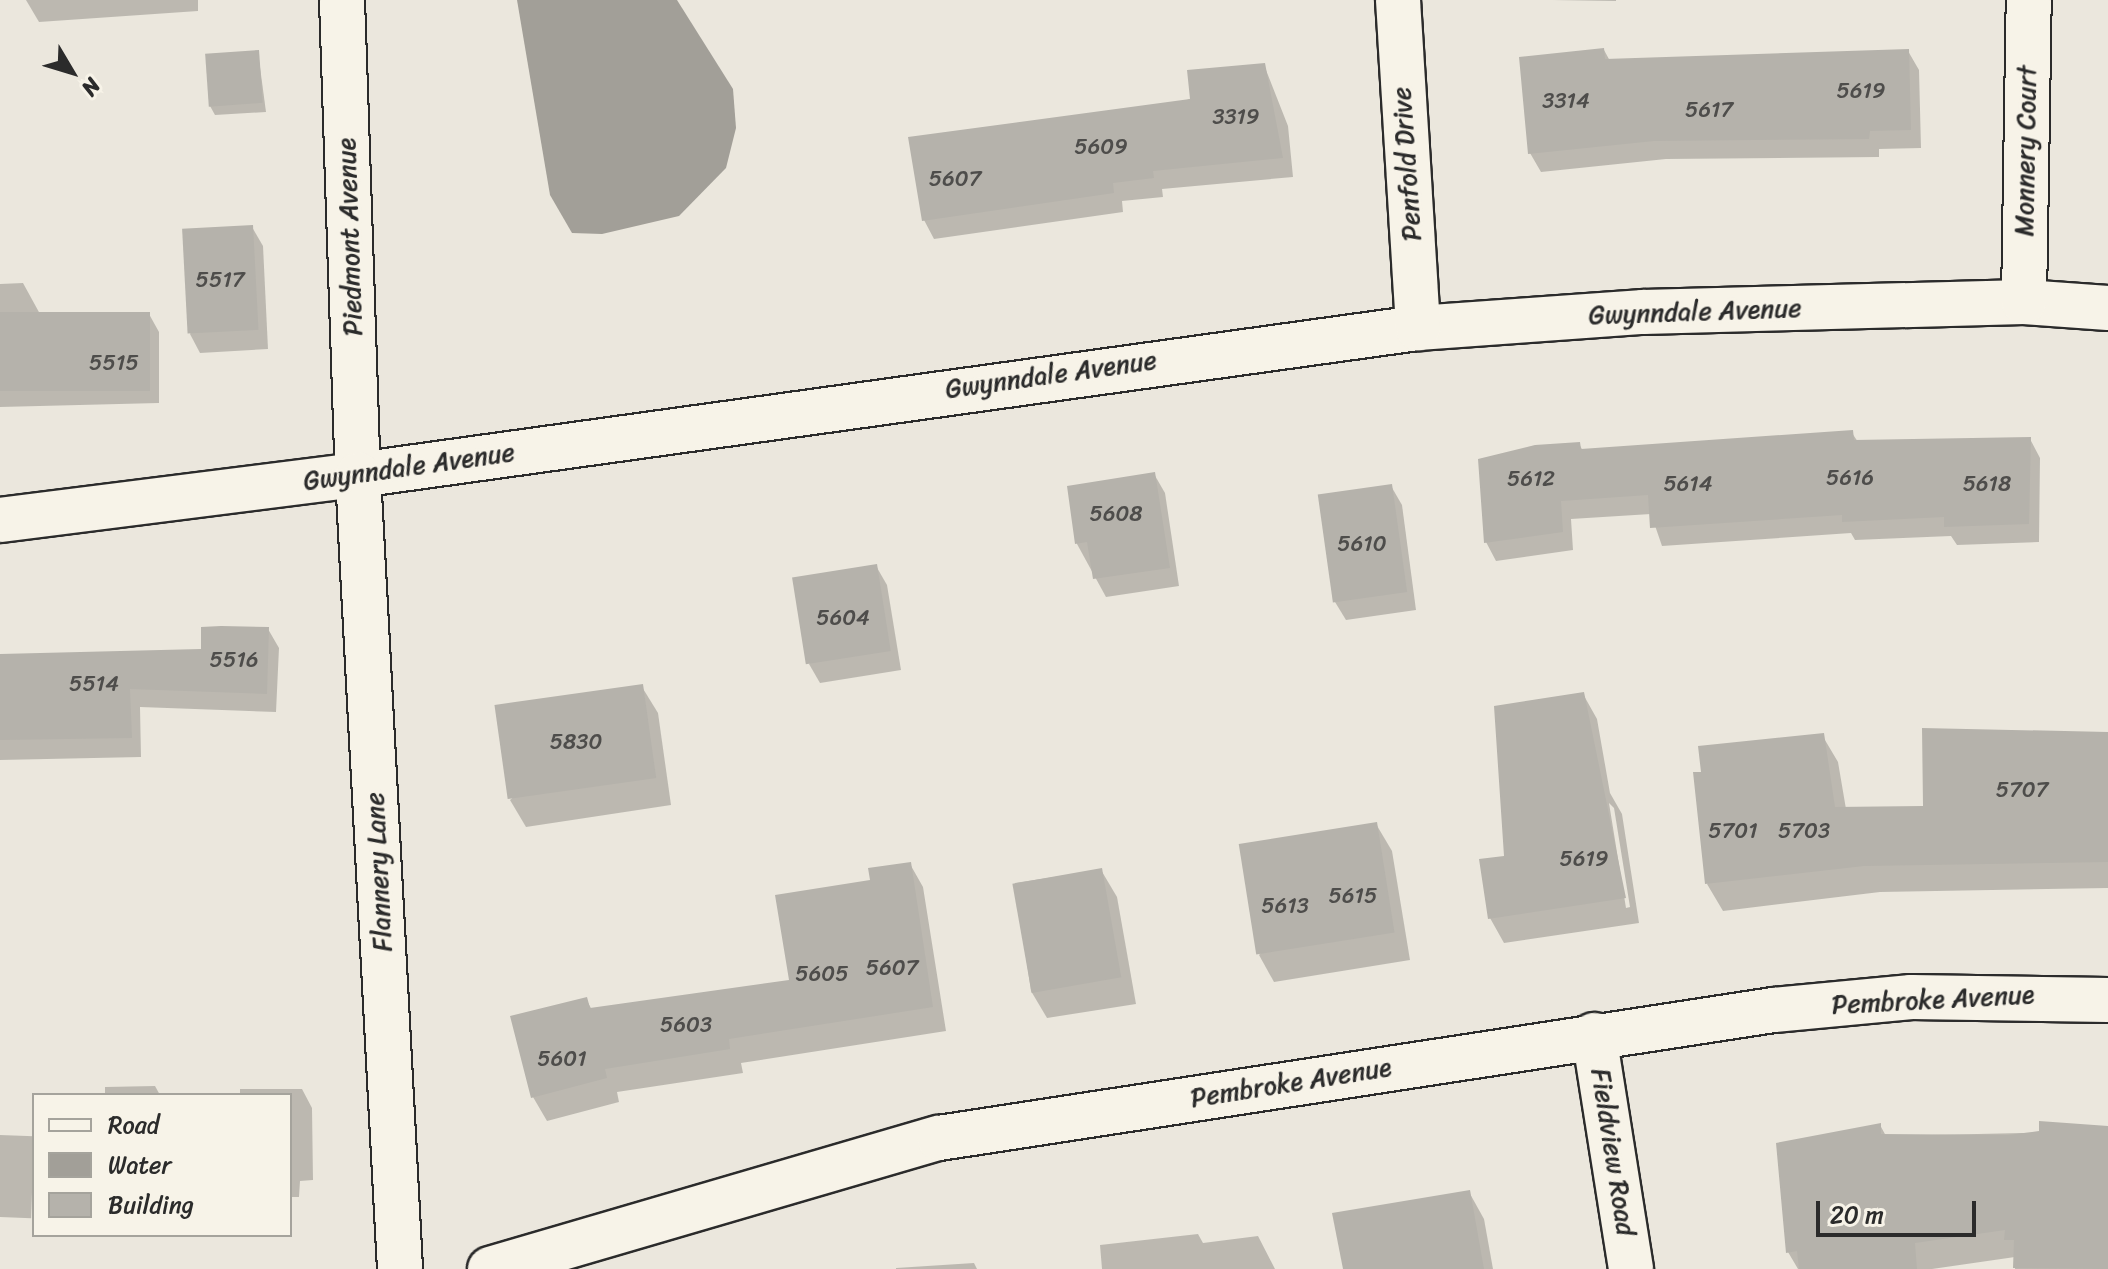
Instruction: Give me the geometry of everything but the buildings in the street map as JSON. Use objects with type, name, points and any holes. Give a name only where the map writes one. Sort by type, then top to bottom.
[{"type":"street","name":"Piedmont Avenue","points":[[342,0],[358,475]]},
{"type":"street","name":"Penfold Drive","points":[[1398,0],[1418,328]]},
{"type":"street","name":"Monnery Court","points":[[2024,302],[2029,0]]},
{"type":"street","name":"Gwynndale Avenue","points":[[0,520],[358,475],[1418,328],[1643,312],[2024,302],[2108,308]]},
{"type":"street","name":"Flannery Lane","points":[[358,475],[400,1269]]},
{"type":"street","name":"Pembroke Avenue","points":[[490,1269],[939,1138],[1594,1035],[1911,997],[2108,1000]]},
{"type":"street","name":"Fieldview Road","points":[[1594,1035],[1631,1269]]},
{"type":"water","points":[[517,0],[677,0],[733,89],[736,128],[726,168],[679,216],[602,234],[572,233],[550,195]]}]
